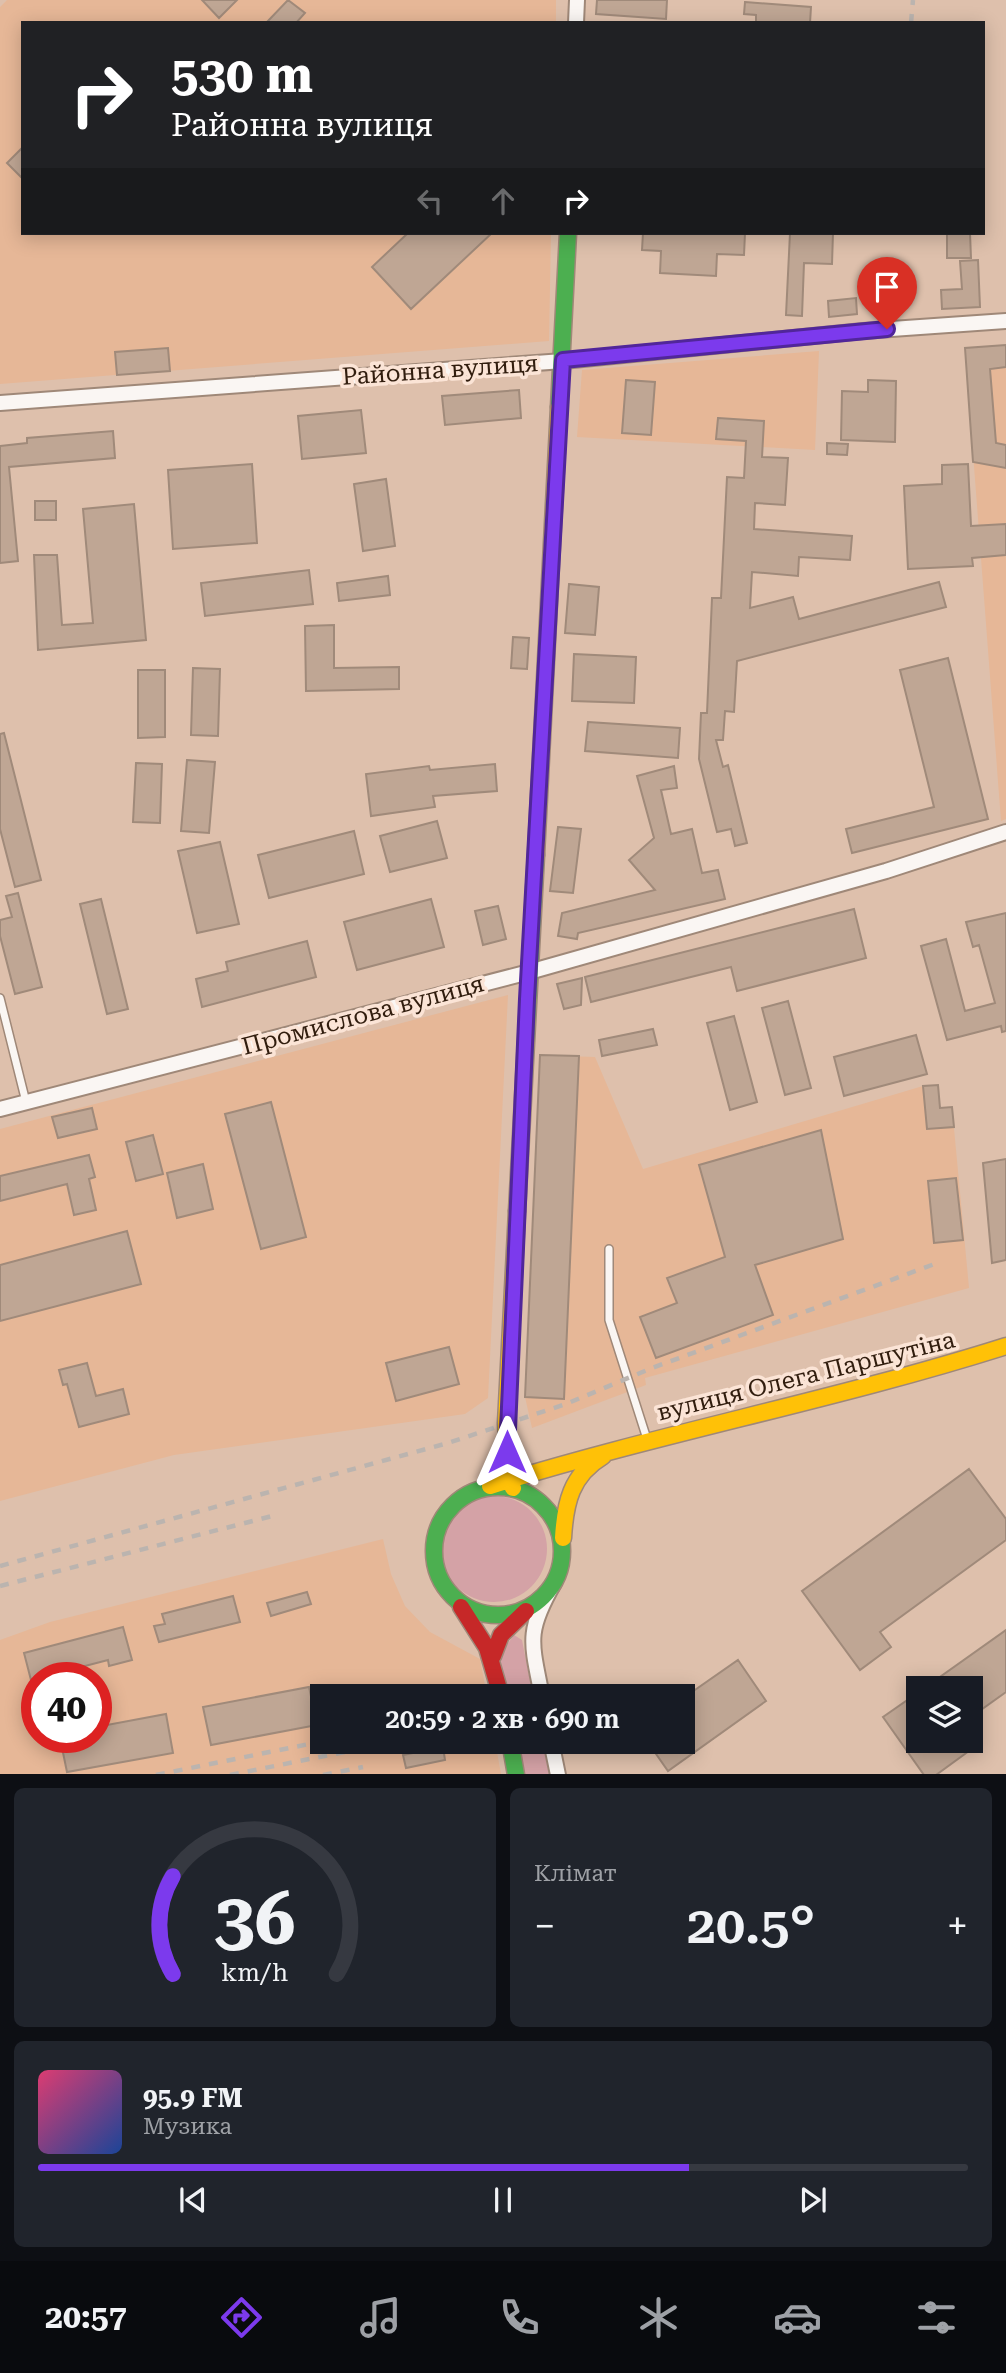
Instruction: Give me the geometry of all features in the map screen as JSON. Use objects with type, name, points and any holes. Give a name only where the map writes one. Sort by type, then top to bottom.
[{"type":"street","points":[[576,21],[577,0]]},
{"type":"street","points":[[511,1484],[506,1423],[568,235]]},
{"type":"street","name":"Районна вулиця","points":[[0,403],[563,360],[1006,321]]},
{"type":"street","name":"Промислова вулиця","points":[[0,1109],[529,972],[886,871],[1006,832]]},
{"type":"street","name":"вулиця Олега Паршутіна","points":[[511,1484],[617,1448],[1006,1346]]},
{"type":"street","name":"вулиця Олега Паршутіна","points":[[562,1548],[566,1500],[573,1483],[595,1460],[617,1448]]},
{"type":"street","points":[[499,1684],[493,1656],[475,1623],[442,1585],[435,1570],[433,1547],[439,1524],[452,1505],[472,1492],[490,1486],[511,1484],[547,1510],[558,1528],[562,1548],[562,1563],[536,1614],[531,1634],[540,1684]]},
{"type":"street","points":[[493,1656],[501,1635],[554,1583]]},
{"type":"street","points":[[457,1603],[478,1613],[493,1616],[516,1614],[530,1608]]},
{"type":"street","points":[[512,1754],[516,1774]]},
{"type":"street","points":[[554,1754],[558,1774]]},
{"type":"lane","points":[[0,998],[26,1102]]},
{"type":"lane","points":[[609,1249],[609,1320],[647,1440]]},
{"type":"shaded area","points":[[7,0],[556,0],[556,21],[21,21],[21,235],[551,235],[549,341],[0,384],[0,7]]},
{"type":"shaded area","points":[[1006,345],[1006,819],[1001,821],[965,348]]},
{"type":"shaded area","points":[[819,351],[815,450],[577,437],[582,370]]},
{"type":"shaded area","points":[[508,995],[488,1398],[465,1414],[174,1455],[0,1501],[0,1129]]},
{"type":"shaded area","points":[[540,1055],[595,1057],[643,1169],[923,1086],[938,1085],[940,1108],[952,1107],[969,1288],[645,1378],[646,1385],[532,1428],[525,1397]]},
{"type":"shaded area","points":[[494,1496],[514,1500],[532,1511],[543,1529],[547,1549],[543,1569],[532,1587],[514,1598],[494,1602],[474,1598],[456,1587],[445,1569],[441,1549],[445,1529],[456,1511],[474,1500]]},
{"type":"shaded area","points":[[383,1539],[391,1574],[405,1606],[430,1632],[480,1659],[485,1684],[310,1684],[310,1754],[497,1754],[501,1774],[0,1774],[0,1640],[50,1622]]},
{"type":"shaded area","points":[[514,1635],[522,1640],[531,1684],[504,1684],[498,1657]]},
{"type":"shaded area","points":[[518,1754],[545,1754],[549,1774],[522,1774]]},
{"type":"building","points":[[202,0],[237,0],[219,18]]},
{"type":"building","points":[[288,0],[305,13],[298,21],[268,21]]},
{"type":"building","points":[[597,0],[667,0],[666,19],[596,14]]},
{"type":"building","points":[[745,2],[811,7],[810,21],[756,21],[756,15],[744,14]]},
{"type":"building","points":[[21,149],[21,177],[7,163]]},
{"type":"building","points":[[406,235],[490,235],[411,309],[372,267]]},
{"type":"building","points":[[643,235],[745,235],[744,255],[717,254],[716,276],[660,273],[661,251],[642,250]]},
{"type":"building","points":[[790,235],[833,235],[832,264],[804,263],[802,316],[786,315]]},
{"type":"building","points":[[947,235],[970,235],[971,258],[947,258]]},
{"type":"building","points":[[978,260],[980,307],[942,309],[941,290],[962,289],[960,261]]},
{"type":"building","points":[[856,298],[857,314],[829,317],[828,301]]},
{"type":"building","points":[[1006,345],[1006,367],[990,369],[996,443],[1006,445],[1006,468],[973,462],[965,348]]},
{"type":"building","points":[[168,348],[170,371],[117,375],[115,352]]},
{"type":"building","points":[[626,380],[655,382],[651,435],[622,433]]},
{"type":"building","points":[[868,380],[896,381],[895,442],[841,440],[842,391],[868,392]]},
{"type":"building","points":[[519,390],[521,418],[445,425],[442,396]]},
{"type":"building","points":[[361,410],[366,453],[302,459],[298,416]]},
{"type":"building","points":[[718,418],[764,421],[762,457],[788,458],[785,505],[755,503],[754,529],[852,536],[850,560],[799,557],[798,576],[752,572],[750,608],[793,597],[799,619],[939,582],[946,607],[737,661],[734,712],[725,711],[723,740],[716,740],[723,767],[728,765],[747,843],[735,846],[731,829],[717,832],[699,759],[701,713],[707,713],[712,598],[721,598],[727,477],[744,478],[746,441],[716,439]]},
{"type":"building","points":[[113,431],[115,458],[9,467],[18,561],[0,563],[0,446],[27,443],[27,438]]},
{"type":"building","points":[[827,443],[848,444],[847,455],[827,454]]},
{"type":"building","points":[[252,464],[257,543],[173,549],[168,470]]},
{"type":"building","points":[[968,464],[971,526],[1006,524],[1006,555],[972,558],[973,566],[908,569],[904,486],[942,484],[942,465]]},
{"type":"building","points":[[386,479],[395,546],[363,551],[354,484]]},
{"type":"building","points":[[35,501],[56,501],[56,520],[35,520]]},
{"type":"building","points":[[134,504],[146,640],[38,650],[34,555],[57,555],[62,625],[93,623],[83,509]]},
{"type":"building","points":[[309,570],[313,604],[205,616],[201,583]]},
{"type":"building","points":[[388,576],[390,595],[339,601],[337,583]]},
{"type":"building","points":[[569,584],[599,587],[595,635],[565,633]]},
{"type":"building","points":[[334,625],[334,668],[399,667],[399,689],[306,691],[305,626]]},
{"type":"building","points":[[513,637],[529,638],[527,669],[511,668]]},
{"type":"building","points":[[574,654],[636,657],[634,703],[572,701]]},
{"type":"building","points":[[948,658],[988,819],[852,853],[846,829],[934,807],[900,670]]},
{"type":"building","points":[[193,668],[220,669],[218,736],[191,735]]},
{"type":"building","points":[[138,670],[165,670],[165,737],[138,738]]},
{"type":"building","points":[[588,722],[680,728],[678,758],[585,751]]},
{"type":"building","points":[[4,733],[41,880],[15,887],[0,829],[0,734]]},
{"type":"building","points":[[187,760],[215,762],[209,833],[181,831]]},
{"type":"building","points":[[136,763],[162,764],[160,823],[133,822]]},
{"type":"building","points":[[495,764],[497,791],[433,796],[435,807],[371,816],[366,774],[429,766],[430,770]]},
{"type":"building","points":[[674,766],[677,788],[661,790],[671,834],[692,829],[702,873],[718,870],[725,899],[578,933],[577,939],[558,936],[562,913],[655,890],[629,860],[654,838],[637,776]]},
{"type":"building","points":[[437,821],[447,858],[390,872],[380,836]]},
{"type":"building","points":[[558,827],[581,829],[573,893],[550,891]]},
{"type":"building","points":[[354,831],[364,874],[269,898],[258,855]]},
{"type":"building","points":[[220,842],[239,924],[197,933],[178,851]]},
{"type":"building","points":[[18,893],[42,987],[15,994],[0,936],[0,920],[12,917],[6,896]]},
{"type":"building","points":[[101,899],[128,1009],[107,1014],[80,904]]},
{"type":"building","points":[[431,899],[444,947],[357,970],[344,922]]},
{"type":"building","points":[[498,906],[506,939],[483,945],[475,911]]},
{"type":"building","points":[[854,909],[866,958],[737,991],[731,967],[591,1002],[585,977]]},
{"type":"building","points":[[1006,913],[1006,1031],[1002,1032],[1001,1026],[947,1040],[921,946],[946,939],[965,1011],[995,1003],[979,945],[973,947],[966,922]]},
{"type":"building","points":[[307,941],[316,977],[202,1007],[196,979],[228,971],[226,962]]},
{"type":"building","points":[[582,978],[581,1005],[564,1009],[557,984]]},
{"type":"building","points":[[788,1001],[811,1088],[785,1095],[762,1008]]},
{"type":"building","points":[[734,1016],[757,1102],[730,1110],[707,1023]]},
{"type":"building","points":[[653,1029],[657,1045],[602,1056],[599,1040]]},
{"type":"building","points":[[916,1035],[927,1074],[844,1096],[834,1057]]},
{"type":"building","points":[[540,1055],[579,1056],[564,1399],[525,1397]]},
{"type":"building","points":[[938,1085],[940,1108],[952,1107],[954,1127],[927,1129],[923,1086]]},
{"type":"building","points":[[271,1102],[306,1237],[261,1249],[225,1114]]},
{"type":"building","points":[[92,1108],[97,1129],[58,1138],[52,1117]]},
{"type":"building","points":[[821,1130],[843,1239],[755,1265],[773,1315],[656,1358],[640,1317],[677,1303],[667,1278],[725,1257],[699,1165]]},
{"type":"building","points":[[153,1135],[163,1174],[136,1181],[126,1142]]},
{"type":"building","points":[[89,1155],[95,1177],[89,1179],[96,1210],[74,1215],[67,1184],[0,1201],[0,1176]]},
{"type":"building","points":[[1006,1159],[1006,1260],[992,1263],[983,1163]]},
{"type":"building","points":[[203,1164],[213,1209],[177,1218],[167,1173]]},
{"type":"building","points":[[956,1178],[963,1240],[934,1243],[928,1181]]},
{"type":"building","points":[[127,1231],[141,1284],[0,1321],[0,1265]]},
{"type":"building","points":[[449,1347],[459,1384],[396,1401],[386,1363]]},
{"type":"building","points":[[87,1363],[96,1396],[123,1389],[129,1414],[79,1427],[67,1384],[63,1385],[59,1370]]},
{"type":"building","points":[[969,1469],[1006,1519],[1006,1540],[880,1632],[891,1647],[860,1670],[802,1591]]},
{"type":"building","points":[[307,1592],[311,1604],[271,1616],[267,1603]]},
{"type":"building","points":[[233,1596],[240,1622],[159,1642],[154,1626],[165,1624],[162,1614]]},
{"type":"building","points":[[123,1627],[132,1660],[112,1665],[108,1660],[26,1662],[24,1653]]},
{"type":"building","points":[[1006,1630],[1006,1692],[983,1708],[983,1676],[941,1676]]},
{"type":"building","points":[[738,1660],[766,1701],[695,1752],[695,1690]]},
{"type":"building","points":[[309,1687],[310,1726],[211,1745],[203,1707]]},
{"type":"building","points":[[906,1701],[906,1750],[883,1717]]},
{"type":"building","points":[[166,1714],[173,1753],[67,1772],[63,1753],[112,1753],[112,1724]]},
{"type":"building","points":[[908,1753],[966,1753],[937,1774],[923,1774]]},
{"type":"building","points":[[444,1754],[445,1760],[406,1768],[403,1755]]},
{"type":"building","points":[[656,1754],[692,1754],[668,1771]]},
{"type":"railway","points":[[911,21],[913,0]]},
{"type":"railway","points":[[0,1566],[448,1443],[566,1404],[652,1368],[940,1262]]},
{"type":"railway","points":[[0,1586],[276,1515]]},
{"type":"railway","points":[[161,1774],[310,1744]]},
{"type":"railway","points":[[235,1774],[334,1754]]},
{"type":"railway","points":[[328,1774],[363,1767]]},
{"type":"traffic: fast","points":[[559,407],[568,235]]},
{"type":"traffic: fast","points":[[517,1211],[536,855]]},
{"type":"traffic: fast","points":[[498,1487],[523,1491],[544,1505],[558,1526],[562,1551],[558,1576],[544,1597],[523,1611],[498,1615],[473,1611],[452,1597],[438,1576],[434,1551],[438,1526],[452,1505],[473,1491],[498,1487]]},
{"type":"traffic: fast","points":[[512,1754],[516,1774]]},
{"type":"traffic: slow","points":[[536,855],[559,407]]},
{"type":"traffic: slow","points":[[513,1488],[509,1480],[506,1423],[517,1211]]},
{"type":"traffic: slow","points":[[490,1486],[618,1449],[878,1383],[1006,1346]]},
{"type":"traffic: slow","points":[[563,1538],[572,1491],[584,1472],[603,1456]]},
{"type":"traffic: jam","points":[[461,1607],[487,1648],[498,1684]]},
{"type":"traffic: jam","points":[[493,1656],[501,1635],[526,1611]]},
{"type":"route","points":[[507,1452],[506,1423],[527,999],[563,360],[887,329]]}]
